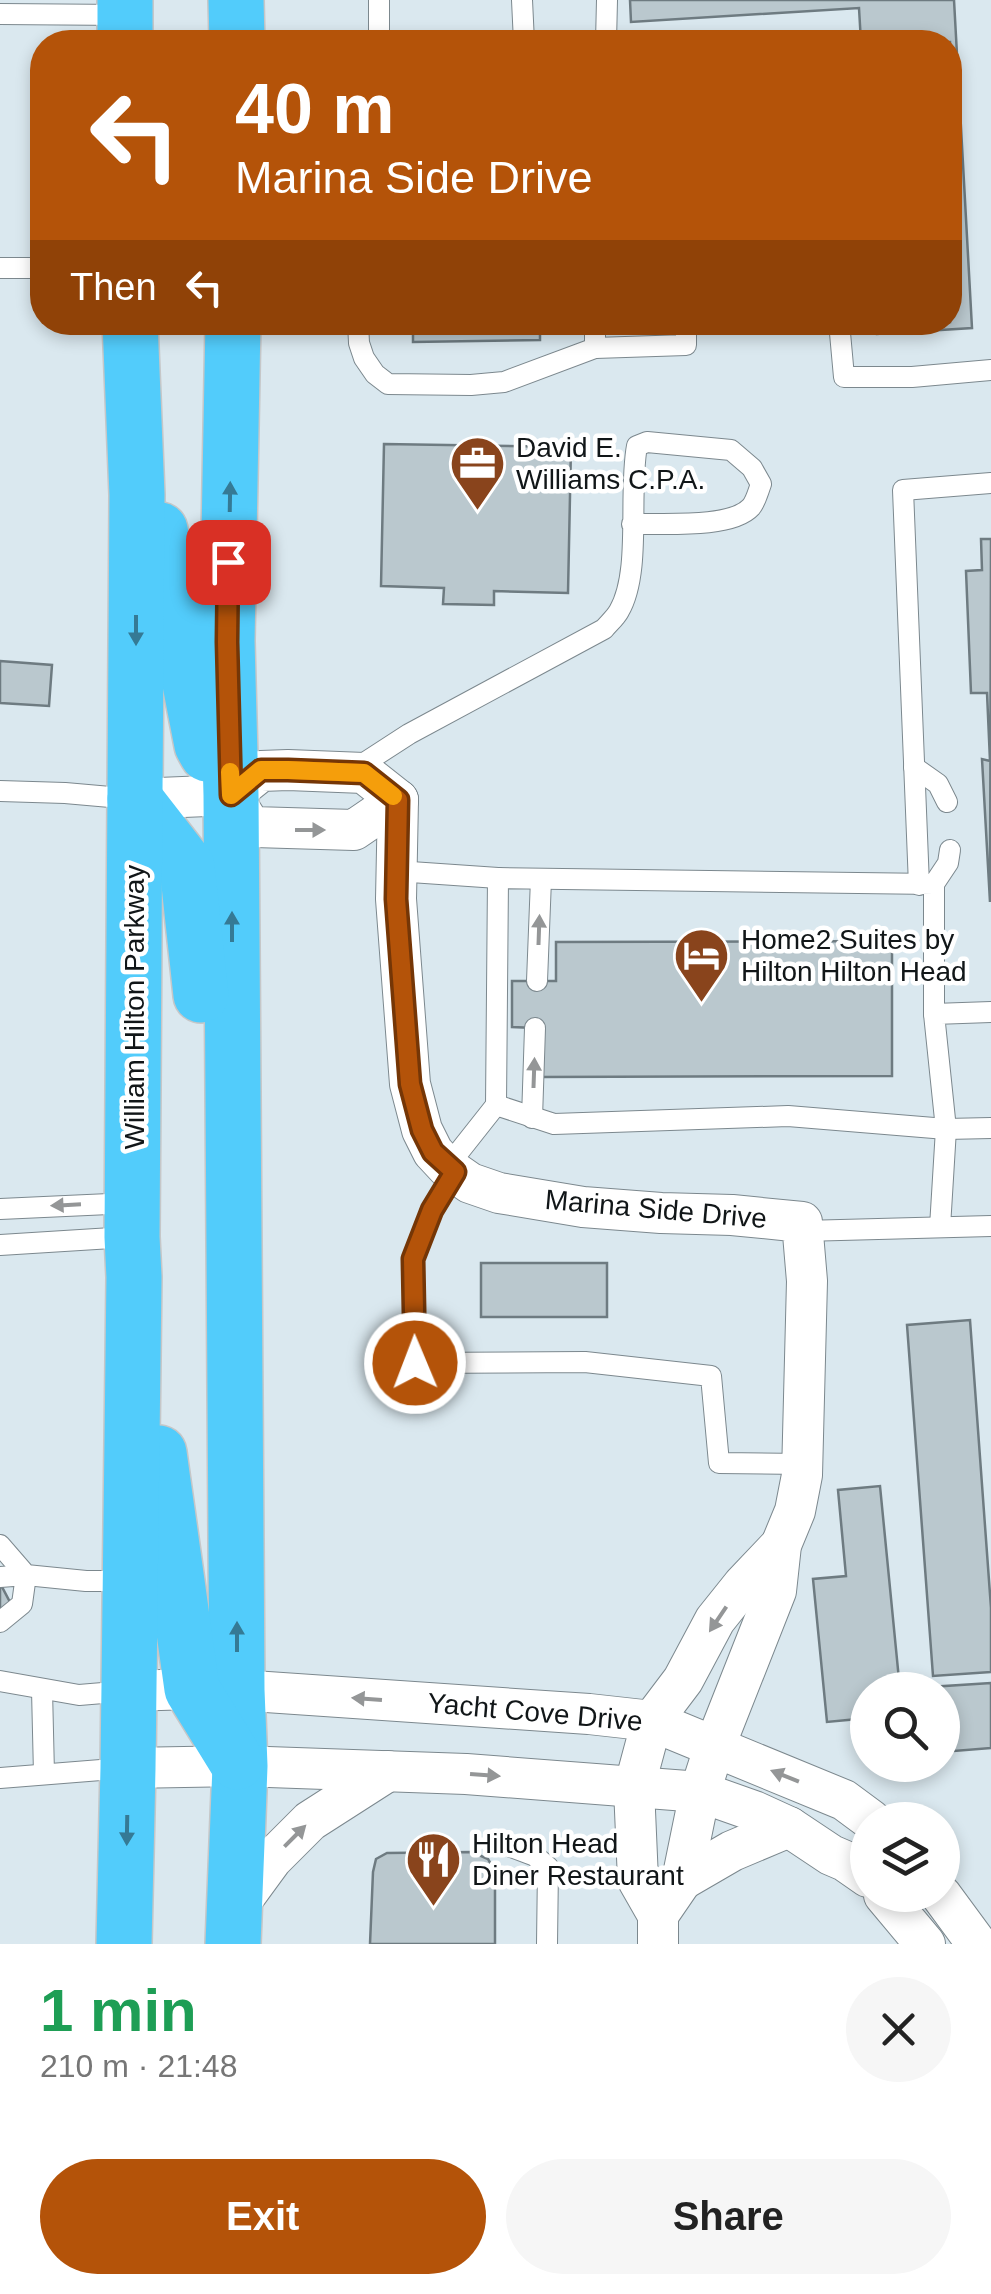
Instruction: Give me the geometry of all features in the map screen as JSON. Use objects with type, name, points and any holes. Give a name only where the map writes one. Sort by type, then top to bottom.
[{"type":"highway","name":"William Hilton Parkway","points":[[124,1944],[137,495],[130,335]]},
{"type":"highway","points":[[214,1689],[234,1296],[227,642],[232,335]]},
{"type":"highway","points":[[132,385],[202,745],[231,795]]},
{"type":"highway","points":[[134,799],[187,866],[234,1296]]},
{"type":"highway","points":[[133,1239],[214,1689],[240,1766],[234,1928]]},
{"type":"street","points":[[134,799],[231,795],[261,770],[364,773],[398,800]]},
{"type":"street","points":[[231,795],[251,827],[287,830],[354,830],[398,800]]},
{"type":"street","points":[[398,800],[396,899],[410,1084],[422,1130],[433,1152],[451,1170]]},
{"type":"street","name":"Marina Side Drive","points":[[451,1170],[470,1183],[499,1193],[584,1208],[802,1222],[807,1281],[802,1464],[795,1511],[781,1546],[776,1591],[700,1792],[682,1880],[658,1930]]},
{"type":"street","name":"Marina Side Drive","points":[[658,1930],[638,1880],[634,1788],[652,1720],[684,1680],[715,1620],[781,1546]]},
{"type":"street","points":[[129,1691],[214,1689]]},
{"type":"street","name":"Yacht Cove Drive","points":[[214,1689],[652,1720],[850,1804]]},
{"type":"street","points":[[128,1768],[240,1766],[388,1771],[700,1792],[789,1827],[850,1864]]},
{"type":"street","points":[[234,1928],[272,1859],[310,1821],[388,1771]]},
{"type":"street","name":"Marina Side Drive","points":[[682,1880],[732,1851],[789,1827]]},
{"type":"street","points":[[898,1912],[925,1944]]},
{"type":"street","points":[[952,1912],[971,1942]]},
{"type":"lane","points":[[378,0],[379,30]]},
{"type":"lane","points":[[522,0],[523,30]]},
{"type":"lane","points":[[607,30],[608,0]]},
{"type":"lane","points":[[0,14],[125,19]]},
{"type":"lane","points":[[0,268],[30,268]]},
{"type":"lane","points":[[359,335],[364,358],[388,384],[472,385],[504,382],[596,348],[686,345],[686,335]]},
{"type":"lane","points":[[596,335],[596,348]]},
{"type":"lane","points":[[839,335],[844,376],[912,377],[991,370]]},
{"type":"lane","points":[[350,772],[408,734],[604,628],[619,612],[632,560],[632,524],[633,466],[637,446],[648,442],[731,450],[752,468],[760,484],[753,505],[738,516],[632,524]]},
{"type":"lane","points":[[940,1227],[946,1130],[914,767],[903,490],[991,484]]},
{"type":"lane","points":[[914,767],[938,784],[947,802]]},
{"type":"lane","points":[[0,791],[134,799]]},
{"type":"lane","points":[[396,871],[498,878],[927,884],[948,863],[950,850]]},
{"type":"lane","points":[[498,878],[496,1105],[451,1170],[413,1259],[415,1363],[585,1362],[711,1376],[719,1464],[802,1464]]},
{"type":"lane","points":[[537,981],[541,879]]},
{"type":"lane","points":[[934,1014],[991,1012]]},
{"type":"lane","points":[[532,1118],[535,1028]]},
{"type":"lane","points":[[496,1105],[554,1124],[788,1116],[946,1130],[991,1128]]},
{"type":"lane","points":[[0,1209],[133,1239]]},
{"type":"lane","points":[[803,1231],[991,1226]]},
{"type":"lane","points":[[0,1245],[133,1239]]},
{"type":"lane","points":[[0,1545],[26,1576],[22,1604],[0,1622]]},
{"type":"lane","points":[[0,1576],[130,1581]]},
{"type":"lane","points":[[0,1681],[79,1695],[129,1691]]},
{"type":"lane","points":[[42,1690],[39,1733],[44,1774]]},
{"type":"lane","points":[[0,1778],[128,1768]]},
{"type":"lane","points":[[511,1847],[535,1856],[548,1867],[548,1944]]},
{"type":"building","points":[[630,0],[954,0],[956,30],[860,30],[859,8],[631,22]]},
{"type":"building","points":[[962,146],[972,328],[962,329]]},
{"type":"building","points":[[413,335],[540,335],[540,340],[413,342]]},
{"type":"building","points":[[384,444],[571,447],[568,593],[494,591],[494,605],[443,604],[444,588],[381,586]]},
{"type":"building","points":[[981,539],[991,539],[990,902],[982,759],[990,761],[987,693],[971,693],[966,571],[982,570]]},
{"type":"building","points":[[0,661],[52,665],[49,706],[0,703]]},
{"type":"building","name":"Home2 Suites by Hilton Hilton Head","points":[[892,941],[892,1076],[542,1077],[535,1028],[512,1027],[512,981],[556,981],[556,942]]},
{"type":"building","points":[[481,1263],[607,1263],[607,1317],[481,1317]]},
{"type":"building","points":[[970,1320],[991,1608],[991,1672],[933,1672],[907,1325]]},
{"type":"building","points":[[880,1486],[898,1672],[850,1672],[850,1720],[827,1722],[813,1579],[846,1576],[838,1490]]},
{"type":"building","points":[[0,1583],[12,1606],[0,1612]]},
{"type":"building","points":[[991,1683],[991,1748],[960,1751],[960,1685]]},
{"type":"building","name":"Hilton Head Diner Restaurant","points":[[472,1852],[488,1859],[495,1871],[495,1944],[370,1944],[376,1859],[387,1853]]},
{"type":"slow traffic","points":[[230,772],[231,795],[261,770],[288,770],[364,773],[393,796]]},
{"type":"place","name":"David E. Williams C.P.A.","points":[[477,512]]},
{"type":"place","name":"Home2 Suites by Hilton Hilton Head","points":[[702,1004]]},
{"type":"place","name":"Hilton Head Diner Restaurant","points":[[433,1908]]},
{"type":"route","points":[[228,562],[231,795],[261,770],[288,770],[364,773],[398,800],[396,899],[410,1084],[422,1130],[433,1152],[455,1172],[432,1210],[413,1259],[415,1363]]}]
